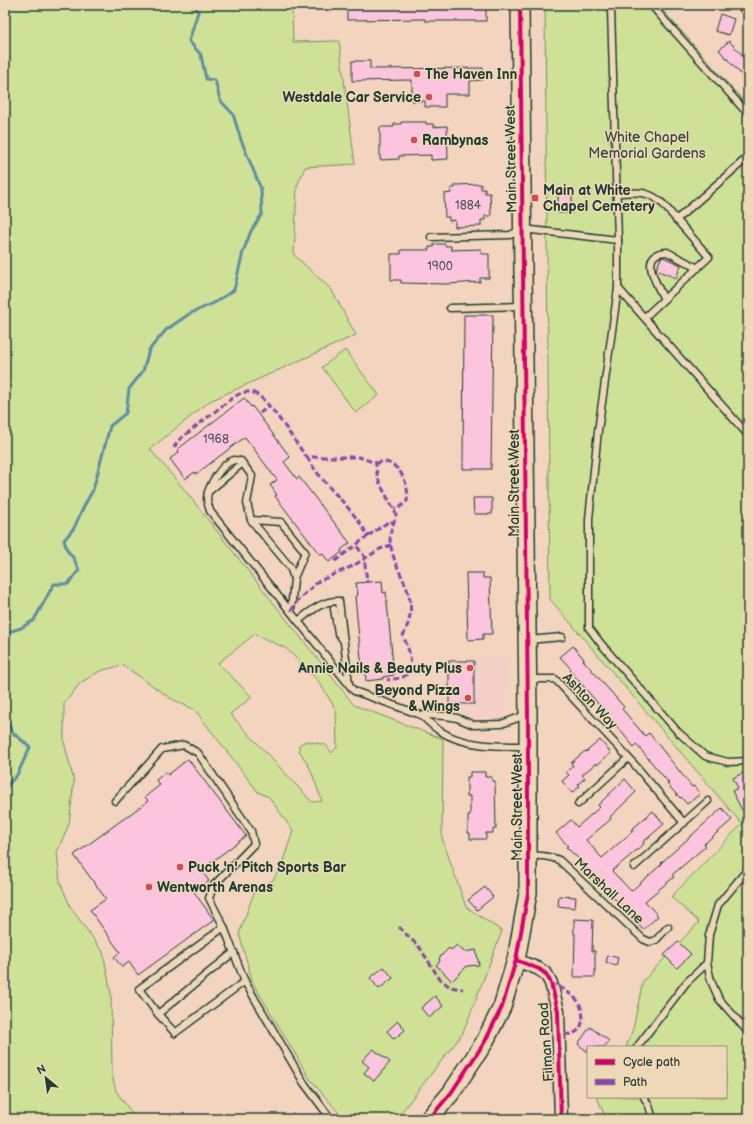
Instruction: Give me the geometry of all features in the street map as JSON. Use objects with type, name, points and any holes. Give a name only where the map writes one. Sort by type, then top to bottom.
[{"type":"main road","name":"Main Street West","points":[[429,1119],[451,1093],[484,1043],[502,1007],[516,960],[528,893],[528,714],[520,5]]},
{"type":"street","name":"Filman Road","points":[[516,960],[539,969],[546,974],[551,983],[558,1012],[561,1119]]},
{"type":"lane","points":[[613,5],[611,9],[618,240],[618,288],[598,431],[589,519],[589,628],[678,732],[705,756],[728,762],[748,761]]},
{"type":"lane","points":[[651,5],[748,114]]},
{"type":"lane","points":[[676,220],[748,157]]},
{"type":"lane","points":[[616,193],[645,192],[660,201],[709,257],[645,318]]},
{"type":"lane","points":[[431,237],[510,235],[523,229],[618,240]]},
{"type":"lane","points":[[664,299],[650,269],[656,256],[662,252],[667,252],[698,268]]},
{"type":"lane","points":[[618,288],[748,435]]},
{"type":"lane","points":[[450,308],[524,306]]},
{"type":"lane","points":[[294,578],[290,567],[251,520],[247,503],[252,476],[240,460],[233,460],[222,469],[211,483],[206,500],[210,511],[354,691],[421,715],[446,716],[474,724],[501,724],[528,714]]},
{"type":"lane","points":[[207,493],[239,466]]},
{"type":"lane","points":[[251,520],[281,522],[305,552],[294,578],[290,611]]},
{"type":"lane","points":[[298,621],[315,608],[330,600],[339,601],[349,685]]},
{"type":"lane","points":[[334,609],[338,633],[344,642]]},
{"type":"lane","points":[[526,640],[562,637]]},
{"type":"lane","name":"Ashton Way","points":[[527,678],[555,679],[628,758],[684,823]]},
{"type":"lane","points":[[421,715],[440,731],[470,743],[527,746]]},
{"type":"lane","points":[[115,801],[162,749],[184,745],[198,753],[251,831],[254,844],[214,885],[209,898],[224,927],[245,982],[304,1083],[331,1119]]},
{"type":"lane","points":[[578,804],[628,758]]},
{"type":"lane","points":[[634,867],[708,800]]},
{"type":"lane","name":"Marshall Lane","points":[[528,856],[541,855],[559,860],[643,939],[650,942],[656,940],[668,927]]},
{"type":"lane","points":[[748,869],[718,905],[709,935],[707,963],[711,981],[719,998],[748,1032]]},
{"type":"lane","points":[[224,927],[139,989],[175,1034],[245,982]]},
{"type":"lane","points":[[158,1014],[234,952]]},
{"type":"lane","points":[[638,1046],[686,983],[707,963]]},
{"type":"lane","points":[[645,1098],[653,1119]]},
{"type":"shaded area","points":[[507,658],[508,718],[480,719],[443,710],[444,661]]},
{"type":"green space","points":[[5,5],[292,5],[293,42],[339,41],[355,164],[305,167],[297,186],[294,255],[331,289],[356,335],[210,401],[150,449],[183,488],[354,705],[443,739],[442,838],[466,907],[502,931],[463,1033],[396,1119],[344,1119],[310,1079],[253,983],[239,934],[255,890],[273,880],[282,864],[293,831],[269,797],[258,792],[195,710],[170,698],[123,665],[100,671],[80,683],[64,704],[64,742],[74,781],[69,824],[57,852],[60,882],[71,908],[103,952],[111,993],[112,1075],[116,1091],[136,1119],[5,1119]],"holes":[[[255,634],[287,649],[319,682],[336,710],[337,747],[332,753],[326,745],[306,741],[299,745],[299,750],[310,768],[322,801],[312,802],[230,714],[252,697],[218,663]]]},
{"type":"green space","name":"White Chapel Memorial Gardens","points":[[545,5],[658,5],[748,106],[748,1119],[606,1119],[597,1098],[727,1098],[727,1046],[626,1046],[633,1029],[643,981],[699,922],[671,897],[742,824],[550,599]]},
{"type":"green space","points":[[345,350],[379,395],[356,413],[322,367]]},
{"type":"building","points":[[347,5],[486,5],[486,21],[425,21],[425,19],[347,20]]},
{"type":"building","points":[[734,5],[748,5],[748,10],[743,15]]},
{"type":"building","points":[[720,14],[734,19],[729,35],[715,31]]},
{"type":"building","points":[[729,41],[748,61],[748,82],[719,50]]},
{"type":"building","points":[[352,61],[370,61],[370,69],[483,68],[483,80],[470,81],[470,94],[445,94],[445,107],[425,107],[425,101],[412,101],[412,80],[352,81]]},
{"type":"building","name":"Rambynas","points":[[401,122],[426,122],[426,124],[433,124],[433,127],[447,126],[448,159],[431,160],[431,155],[399,156],[399,159],[380,160],[380,127],[394,127],[394,124],[401,124]]},
{"type":"building","points":[[481,184],[481,189],[485,189],[485,193],[490,193],[491,216],[485,216],[485,220],[481,220],[481,226],[455,227],[455,220],[449,221],[449,217],[445,217],[444,194],[451,193],[451,188],[455,188],[455,185]]},
{"type":"building","points":[[558,189],[572,189],[572,213],[558,213]]},
{"type":"building","points":[[434,244],[445,244],[445,246],[451,246],[451,250],[481,249],[481,254],[489,254],[489,278],[480,278],[480,282],[447,284],[401,283],[401,280],[391,280],[391,254],[401,254],[401,250],[429,250],[429,247],[434,247]]},
{"type":"building","points":[[663,257],[681,265],[676,278],[656,270],[661,258]]},
{"type":"building","points":[[464,315],[493,315],[491,469],[463,469]]},
{"type":"building","points":[[244,398],[251,407],[252,406],[290,457],[284,462],[297,479],[299,477],[350,543],[341,550],[342,552],[329,562],[322,553],[320,555],[275,496],[277,495],[270,485],[277,480],[245,437],[196,474],[195,472],[185,479],[170,459],[179,452],[178,449]]},
{"type":"building","points":[[473,498],[492,498],[492,514],[474,514]]},
{"type":"building","points":[[466,573],[483,573],[483,578],[490,578],[492,634],[483,634],[483,639],[468,640]]},
{"type":"building","points":[[382,581],[383,593],[386,592],[394,675],[383,677],[383,679],[366,681],[365,669],[362,669],[355,596],[358,595],[356,583]]},
{"type":"building","points":[[573,646],[584,659],[583,660],[624,707],[622,709],[645,736],[649,733],[692,787],[694,786],[700,794],[687,804],[667,784],[669,783],[636,744],[634,747],[560,657]]},
{"type":"building","points":[[449,661],[474,661],[474,704],[449,704]]},
{"type":"building","points":[[600,740],[611,753],[582,775],[585,778],[578,784],[580,786],[572,793],[562,781],[569,775],[566,772],[573,766],[571,763]]},
{"type":"building","name":"Wentworth Arenas","points":[[188,759],[246,836],[201,870],[209,881],[194,892],[214,920],[138,975],[129,962],[122,967],[114,957],[120,952],[90,910],[106,899],[74,855],[148,801],[145,797],[160,785],[156,780],[166,772],[168,775]]},
{"type":"building","points":[[748,770],[748,807],[742,810],[732,791],[738,788],[733,778]]},
{"type":"building","points":[[470,772],[485,772],[485,777],[492,777],[492,781],[495,781],[496,829],[493,829],[493,833],[486,833],[486,839],[470,839],[470,833],[468,833],[470,796],[467,796],[467,777],[470,777]]},
{"type":"building","points":[[625,779],[636,792],[610,817],[611,819],[586,840],[602,858],[653,811],[664,824],[643,842],[644,844],[612,871],[631,891],[722,808],[732,820],[704,844],[706,846],[672,875],[674,877],[645,901],[658,916],[643,930],[623,906],[622,907],[612,897],[611,898],[602,888],[580,860],[566,847],[568,846],[556,833],[571,820],[577,827],[600,807],[598,805]]},
{"type":"building","points":[[485,887],[493,897],[477,910],[468,900]]},
{"type":"building","points":[[559,896],[576,897],[575,908],[558,906]]},
{"type":"building","points":[[574,919],[593,920],[592,951],[595,951],[595,977],[574,977]]},
{"type":"building","points":[[678,942],[691,954],[677,968],[664,955]]},
{"type":"building","points":[[457,945],[464,952],[476,950],[479,965],[467,966],[452,981],[436,965],[440,961],[439,958],[449,948],[451,950]]},
{"type":"building","points":[[608,955],[618,958],[616,966],[606,962]]},
{"type":"building","points":[[384,967],[393,978],[379,989],[370,978]]},
{"type":"building","points":[[435,996],[443,1006],[429,1018],[421,1008]]},
{"type":"building","points":[[398,1021],[405,1030],[394,1039],[387,1031]]},
{"type":"building","points":[[590,1027],[609,1041],[605,1046],[587,1046],[587,1051],[578,1044]]},
{"type":"building","points":[[373,1049],[390,1062],[374,1081],[364,1073],[369,1067],[362,1061]]},
{"type":"waterway","points":[[5,633],[21,628],[34,620],[54,584],[68,584],[79,570],[74,559],[67,550],[64,540],[74,528],[93,490],[110,426],[126,413],[129,389],[143,371],[149,350],[166,330],[189,314],[214,303],[234,290],[243,252],[251,231],[262,214],[261,189],[241,140],[233,114],[220,100],[215,80],[206,79],[201,55],[189,41],[198,12],[194,5]]},
{"type":"waterway","points":[[5,680],[8,688],[5,717]]},
{"type":"waterway","points":[[5,718],[13,733],[30,747],[17,775],[5,788]]},
{"type":"marked path","points":[[174,448],[180,439],[231,399],[242,393],[251,392],[260,397],[274,412],[307,457],[359,457],[376,463],[376,470],[380,483],[396,514],[390,535],[392,552],[406,585],[411,608],[409,621],[403,636],[409,652],[410,669],[403,677],[387,680]]},
{"type":"marked path","points":[[260,413],[269,406]]},
{"type":"marked path","points":[[307,457],[321,477],[354,515],[368,536],[356,545],[364,556],[367,582]]},
{"type":"marked path","points":[[376,463],[384,462],[396,467],[406,483],[408,495],[407,501],[400,507],[394,509]]},
{"type":"marked path","points":[[368,536],[388,522],[393,522]]},
{"type":"marked path","points":[[335,561],[356,545]]},
{"type":"marked path","points":[[291,611],[297,601],[319,581],[353,566],[380,549],[391,545]]},
{"type":"marked path","points":[[399,927],[420,948],[439,978],[450,987],[463,989]]},
{"type":"marked path","points":[[551,983],[565,990],[577,1000],[581,1008],[583,1018],[581,1027],[574,1033],[559,1034]]},
{"type":"cycle path","points":[[429,1119],[451,1093],[484,1043],[502,1007],[516,960],[528,893],[528,714],[520,5]]},
{"type":"cycle path","points":[[516,960],[539,969],[546,974],[551,983],[558,1011],[561,1119]]},
{"type":"place","name":"The Haven Inn","points":[[417,74]]},
{"type":"place","name":"Westdale Car Service","points":[[429,97]]},
{"type":"place","name":"Rambynas","points":[[414,140]]},
{"type":"place","name":"Main at White Chapel Cemetery","points":[[535,198]]},
{"type":"place","name":"Annie Nails & Beauty Plus","points":[[470,668]]},
{"type":"place","name":"Beyond Pizza & Wings","points":[[468,698]]},
{"type":"place","name":"Puck 'n' Pitch Sports Bar","points":[[180,867]]},
{"type":"place","name":"Wentworth Arenas","points":[[149,887]]}]
